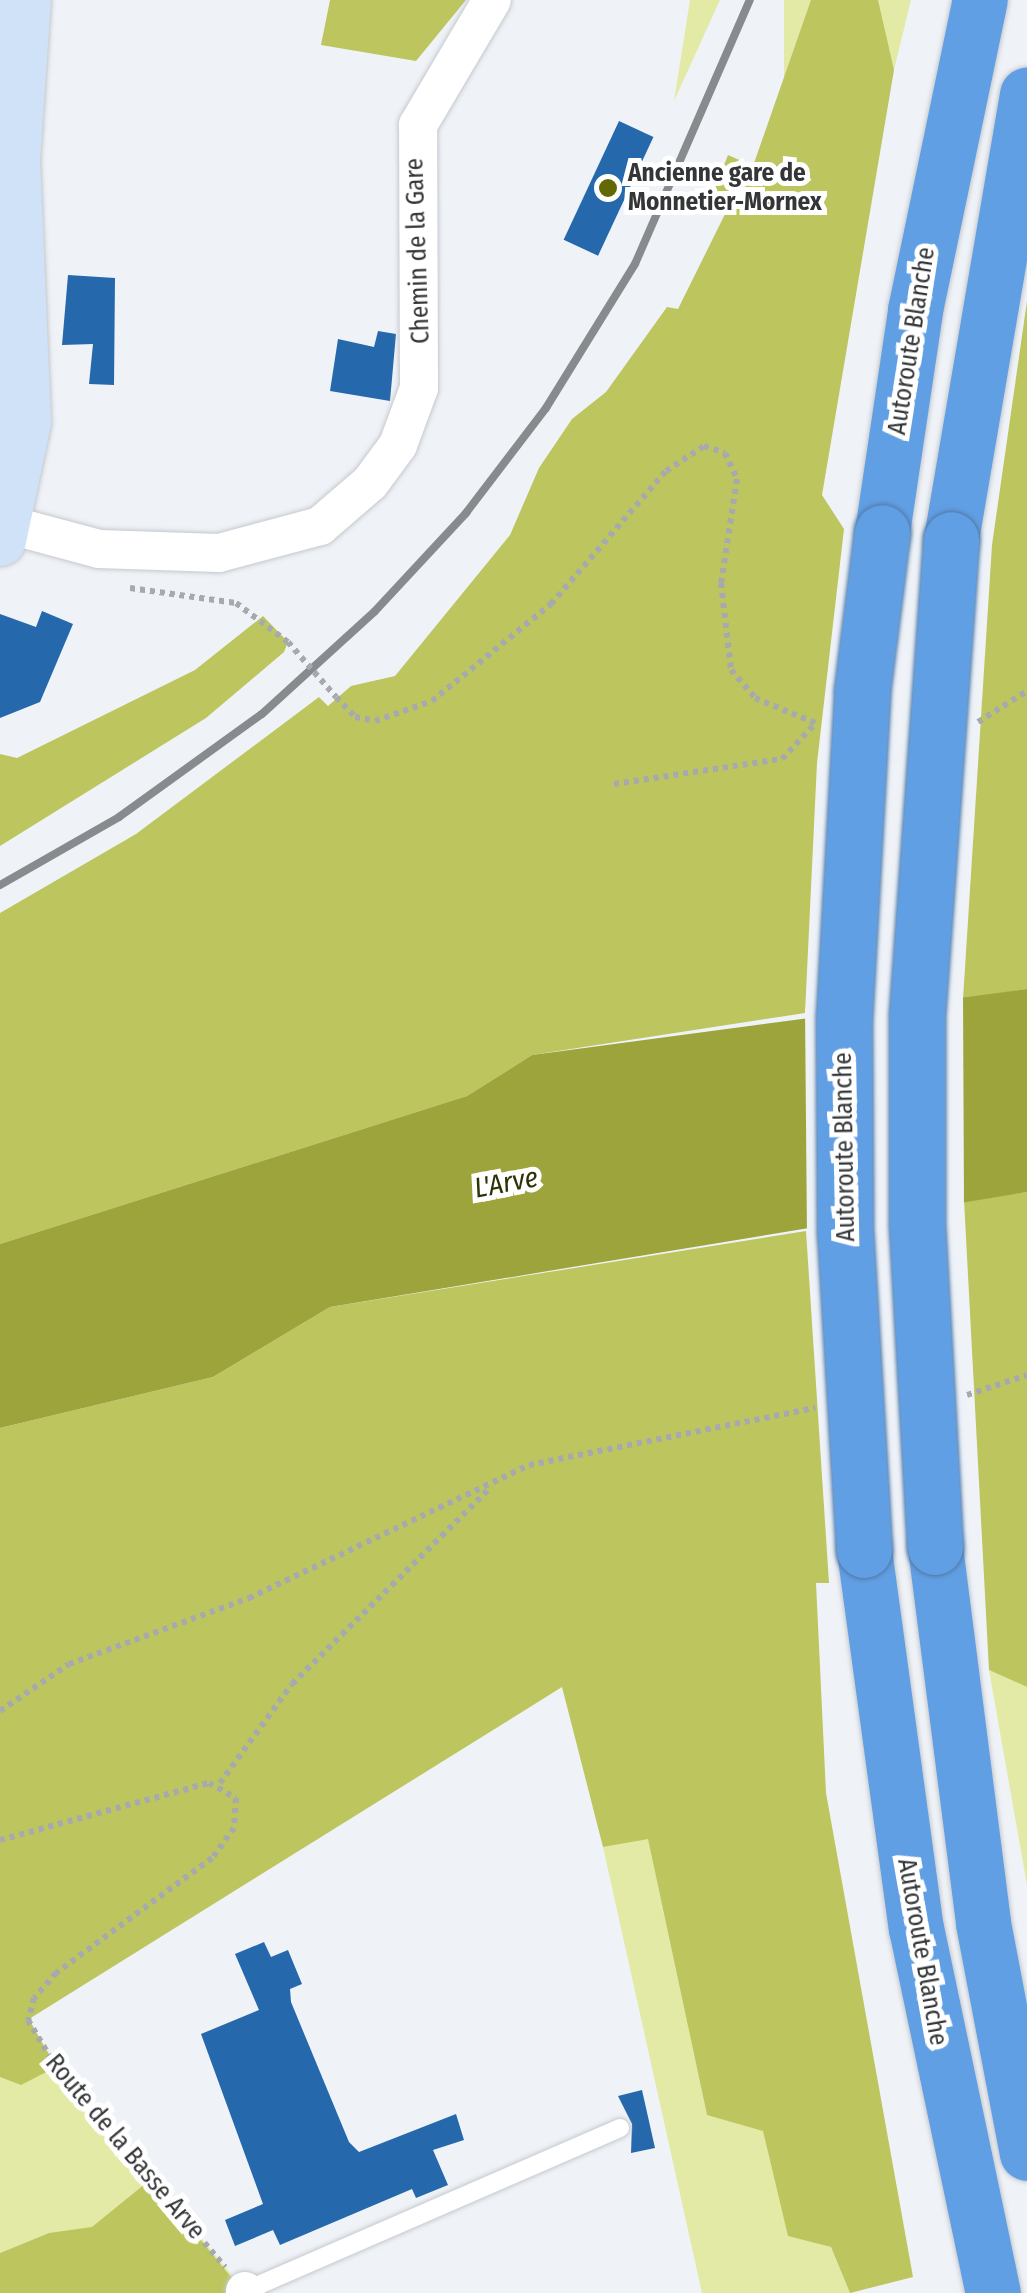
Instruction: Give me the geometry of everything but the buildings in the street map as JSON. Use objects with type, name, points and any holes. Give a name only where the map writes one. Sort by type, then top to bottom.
[{"type":"highway","name":"Autoroute Blanche","points":[[980,0],[915,310],[862,691],[844,1018],[845,1234],[864,1550],[916,1928],[993,2293]]},
{"type":"highway","points":[[1027,94],[951,539],[917,1015],[917,1224],[935,1547],[980,1904],[1027,2153]]},
{"type":"main road","points":[[3,532],[24,422],[14,160],[25,0]]},
{"type":"street","name":"Chemin de la Gare","points":[[3,532],[99,549],[218,553],[320,526],[362,492],[398,445],[418,388],[418,125],[492,0]]},
{"type":"lane","points":[[246,2292],[620,2128]]},
{"type":"path","points":[[113,586],[236,603],[288,642],[355,716],[375,721],[432,700],[551,604],[666,472],[704,446],[725,454],[738,479],[721,583],[731,670],[755,698],[806,722]]},
{"type":"path","points":[[987,720],[1027,691]]},
{"type":"path","points":[[614,784],[782,759],[816,724]]},
{"type":"path","points":[[950,1397],[1027,1375]]},
{"type":"path","points":[[0,1711],[69,1664],[249,1598],[493,1484],[556,1459],[819,1408]]},
{"type":"path","points":[[0,1840],[220,1784],[292,1684],[493,1484]]},
{"type":"path","name":"Route de la Basse Arve","points":[[220,1784],[240,1811],[212,1858],[56,1973],[34,1998],[28,2020],[56,2066],[246,2292]]},
{"type":"shaded area","points":[[330,0],[466,0],[416,61],[321,45]]},
{"type":"shaded area","points":[[690,0],[720,0],[674,101]]},
{"type":"shaded area","points":[[784,0],[811,0],[811,165],[784,165]]},
{"type":"shaded area","points":[[811,0],[878,0],[894,70],[822,495],[844,529],[817,763],[805,1013],[532,1055],[467,1096],[0,1244],[0,913],[136,834],[319,697],[328,706],[351,686],[395,676],[510,535],[539,468],[572,419],[606,392],[667,307],[678,309],[729,206],[712,196],[728,155],[753,166]]},
{"type":"shaded area","points":[[878,0],[911,0],[894,70],[882,32]]},
{"type":"shaded area","points":[[1027,301],[1027,989],[963,999],[992,545]]},
{"type":"shaded area","points":[[263,616],[288,642],[284,652],[206,718],[0,846],[0,754],[17,758],[195,670]]},
{"type":"shaded area","points":[[1027,1192],[1027,1687],[989,1670],[964,1200]]},
{"type":"shaded area","points":[[806,1231],[829,1583],[816,1583],[826,1793],[913,2277],[850,2293],[831,2247],[788,2236],[763,2131],[707,2115],[648,1839],[603,1847],[562,1687],[29,2019],[56,2067],[21,2085],[0,2077],[0,1428],[213,1377],[330,1307]]},
{"type":"shaded area","points":[[989,1670],[1027,1687],[1027,1885]]},
{"type":"shaded area","points":[[648,1838],[707,2115],[763,2130],[788,2235],[831,2247],[850,2293],[702,2293],[603,1847]]},
{"type":"shaded area","points":[[0,1930],[33,2033],[245,2291],[49,2233],[0,2253]]},
{"type":"shaded area","points":[[151,2179],[244,2293],[0,2293],[0,2253],[49,2233],[92,2227]]},
{"type":"water","name":"L'Arve","points":[[1027,989],[1027,1192],[330,1307],[213,1377],[0,1428],[0,1244],[467,1096],[532,1055]]},
{"type":"pier","points":[[963,994],[964,1206],[807,1236],[805,1008]]},
{"type":"railway","points":[[0,885],[119,817],[262,714],[375,611],[466,513],[546,408],[635,264],[750,0]]},
{"type":"place","name":"Ancienne gare de Monnetier-Mornex","points":[[608,188]]}]
